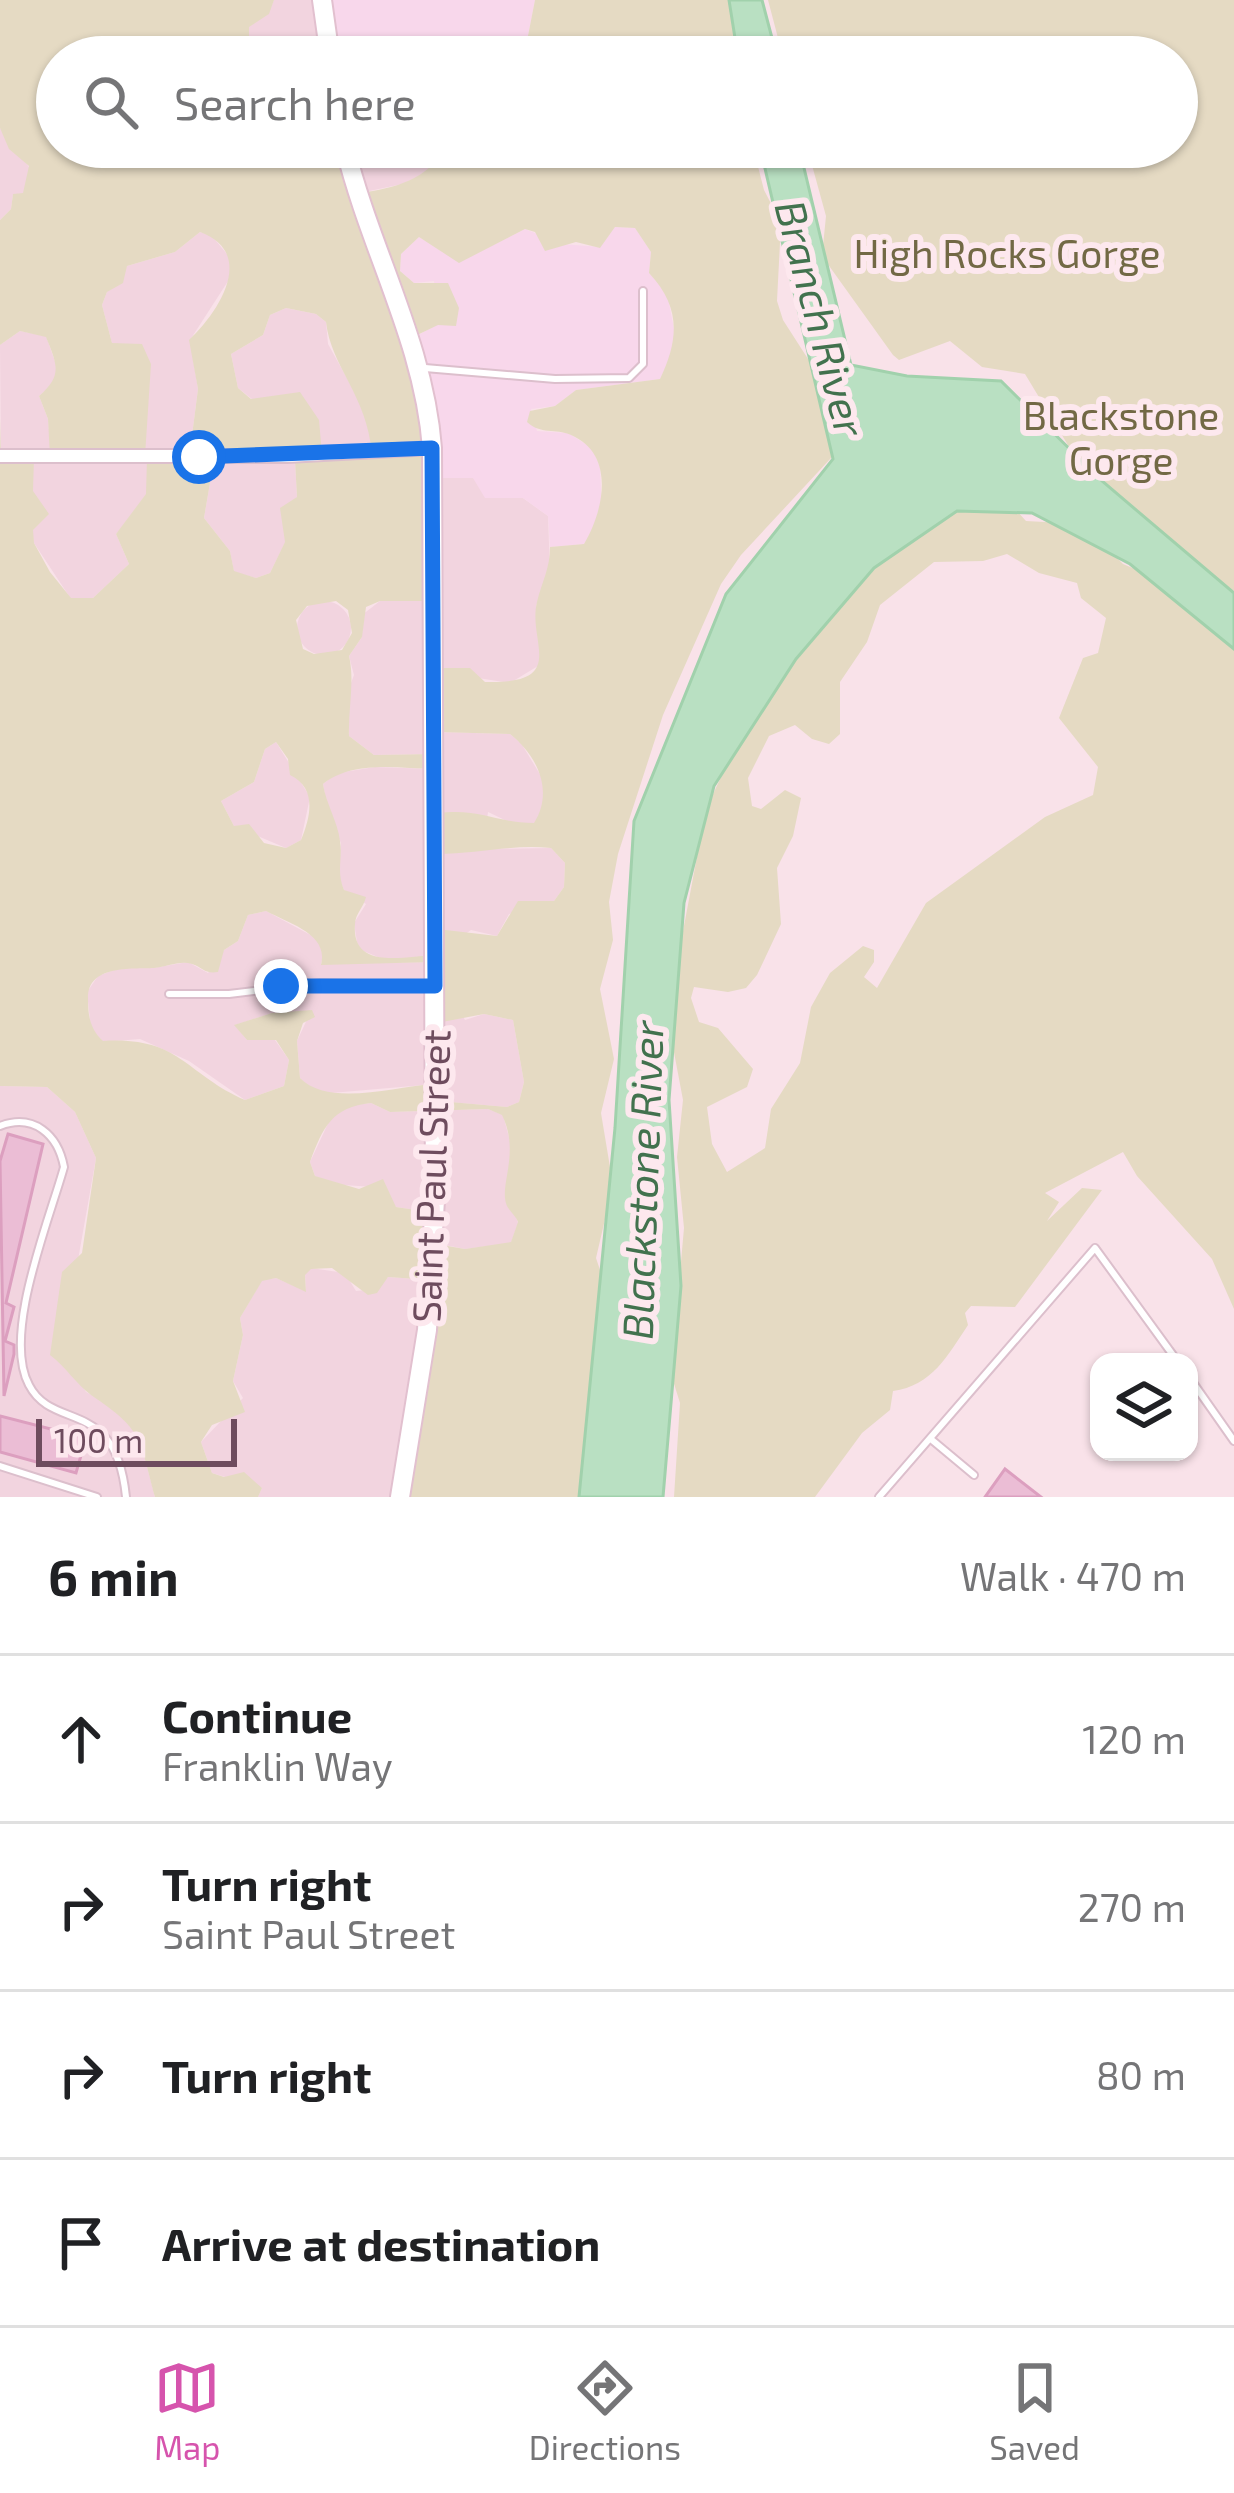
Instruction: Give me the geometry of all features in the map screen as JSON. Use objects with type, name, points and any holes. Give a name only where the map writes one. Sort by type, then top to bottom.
[{"type":"main road","points":[[322,0],[327,36]]},
{"type":"main road","name":"Saint Paul Street","points":[[352,168],[421,368],[432,448],[433,1270],[400,1497]]},
{"type":"street","points":[[0,456],[287,456],[432,448]]},
{"type":"lane","points":[[421,368],[555,379],[629,378],[643,364],[643,291]]},
{"type":"lane","points":[[169,994],[229,994],[320,983],[435,986]]},
{"type":"lane","points":[[0,1126],[22,1120],[37,1126],[60,1147],[64,1167],[21,1324],[27,1383],[37,1397],[101,1430],[113,1448],[126,1497]]},
{"type":"lane","points":[[879,1497],[1094,1248],[1171,1353]]},
{"type":"lane","points":[[1198,1390],[1234,1441]]},
{"type":"lane","points":[[932,1439],[974,1475]]},
{"type":"lane","points":[[0,1466],[98,1497]]},
{"type":"shaded area","points":[[274,0],[322,0],[396,36],[249,36],[248,27],[268,14]]},
{"type":"shaded area","points":[[322,0],[535,0],[528,36],[328,36]]},
{"type":"shaded area","points":[[0,128],[29,167],[29,185],[23,194],[13,194],[11,209],[0,220]]},
{"type":"shaded area","points":[[354,168],[431,168],[407,183],[360,193]]},
{"type":"shaded area","points":[[615,227],[635,228],[651,252],[649,273],[667,292],[677,345],[660,379],[576,390],[555,406],[531,409],[537,431],[568,433],[592,448],[600,467],[602,515],[584,544],[550,547],[548,516],[523,498],[485,498],[473,478],[437,478],[413,338],[438,324],[434,281],[414,283],[400,271],[401,254],[419,237],[459,262],[525,229],[562,244],[600,247]]},
{"type":"shaded area","points":[[200,232],[212,236],[231,259],[232,275],[190,340],[198,389],[190,451],[116,534],[129,564],[93,598],[71,599],[34,543],[1,456],[0,345],[20,331],[46,336],[58,370],[57,380],[39,396],[48,419],[51,457],[124,347],[112,343],[102,305],[107,292],[127,266],[175,252]]},
{"type":"shaded area","points":[[286,308],[316,314],[326,322],[328,344],[369,418],[373,454],[324,456],[238,388],[231,354],[263,335],[270,315]]},
{"type":"shaded area","points":[[205,458],[295,461],[297,497],[289,508],[285,543],[270,573],[256,578],[234,572],[230,551],[204,518],[210,483]]},
{"type":"shaded area","points":[[437,478],[473,478],[523,498],[548,516],[550,572],[536,606],[543,653],[538,666],[510,683],[478,678],[436,732],[510,734],[521,743],[544,781],[543,809],[535,823],[511,823],[488,812],[483,849],[551,848],[565,863],[564,887],[554,901],[509,914],[497,936],[471,930],[433,956],[385,960],[361,950],[357,942],[354,923],[366,904],[344,890],[339,878],[341,843],[329,817],[323,784],[337,773],[375,767],[432,769],[433,754],[374,755],[349,736],[348,691],[354,675],[349,656],[362,637],[362,615],[380,601]]},
{"type":"shaded area","points":[[324,601],[343,609],[351,628],[343,647],[324,655],[305,647],[297,628],[305,609]]},
{"type":"shaded area","points":[[276,742],[310,797],[301,840],[286,848],[234,826],[221,801],[254,782],[265,749]]},
{"type":"shaded area","points":[[266,911],[318,939],[324,952],[321,964],[432,962],[465,1020],[484,1014],[513,1020],[524,1082],[519,1102],[507,1107],[438,1101],[436,1084],[331,1093],[310,1089],[300,1078],[297,1041],[311,1011],[272,1013],[235,1025],[247,1040],[275,1040],[289,1060],[284,1086],[245,1100],[189,1061],[140,1039],[103,1042],[91,1029],[87,992],[98,976],[131,964],[153,968],[188,962],[208,973],[224,950],[238,941],[248,915]]},
{"type":"shaded area","points":[[0,1086],[47,1087],[75,1112],[96,1158],[78,1260],[76,1376],[86,1392],[116,1408],[138,1433],[155,1497],[0,1497]]},
{"type":"shaded area","points":[[371,1103],[390,1112],[488,1109],[503,1115],[514,1156],[506,1185],[518,1223],[511,1243],[465,1249],[435,1243],[435,1213],[396,1207],[373,1187],[329,1184],[315,1176],[310,1162],[331,1117],[344,1106]]},
{"type":"shaded area","points":[[311,1268],[345,1273],[356,1291],[376,1289],[388,1277],[430,1280],[402,1497],[258,1497],[262,1488],[212,1473],[201,1442],[243,1398],[233,1381],[243,1335],[240,1318],[262,1280],[276,1278],[306,1291],[305,1274]]},
{"type":"green space","points":[[0,0],[274,0],[269,14],[249,27],[249,36],[36,36],[36,168],[354,168],[360,193],[409,180],[428,168],[758,168],[781,223],[777,301],[783,320],[835,401],[831,458],[741,555],[721,584],[663,715],[618,854],[609,902],[613,940],[600,989],[614,1059],[601,1113],[613,1185],[596,1258],[605,1285],[594,1336],[602,1376],[580,1497],[402,1497],[430,1280],[388,1277],[377,1293],[368,1295],[332,1268],[311,1269],[305,1275],[306,1292],[276,1278],[262,1281],[240,1318],[243,1335],[233,1381],[245,1412],[212,1425],[201,1442],[212,1473],[224,1477],[244,1472],[262,1488],[258,1497],[155,1497],[130,1427],[50,1355],[62,1272],[82,1253],[96,1158],[75,1112],[47,1087],[0,1086],[0,418],[1,456],[34,457],[33,491],[49,514],[33,530],[34,543],[71,598],[93,598],[129,564],[116,534],[146,494],[147,458],[190,451],[198,389],[189,340],[221,299],[229,268],[227,254],[200,232],[175,252],[127,266],[123,283],[107,292],[102,305],[112,343],[142,344],[151,364],[145,456],[50,457],[48,419],[39,396],[56,369],[46,337],[20,331],[0,345],[0,220],[11,209],[13,194],[23,193],[29,166],[9,149],[0,128]],"holes":[[[615,227],[635,228],[651,252],[649,273],[667,298],[674,324],[660,379],[576,390],[555,406],[530,411],[527,422],[532,426],[571,435],[595,456],[602,485],[596,516],[584,544],[550,547],[535,617],[539,658],[528,676],[485,682],[470,668],[438,668],[436,732],[510,734],[535,764],[543,799],[534,823],[466,812],[438,813],[437,854],[551,848],[565,863],[564,887],[554,901],[518,901],[497,936],[437,929],[434,955],[371,955],[356,939],[355,920],[366,897],[344,890],[339,834],[323,784],[361,768],[433,769],[433,754],[374,755],[349,736],[349,656],[362,637],[366,607],[380,601],[433,601],[422,368],[413,337],[438,325],[456,326],[459,308],[448,283],[414,283],[400,271],[401,254],[419,237],[459,263],[525,229],[535,232],[545,251],[576,242],[600,248]],[[286,308],[316,314],[326,322],[363,415],[372,454],[322,454],[319,420],[300,392],[251,399],[238,388],[231,354],[263,335],[270,315]],[[205,459],[295,461],[297,497],[280,508],[285,542],[270,573],[256,578],[234,571],[230,551],[204,518],[210,483]],[[336,601],[348,610],[352,633],[342,650],[314,654],[303,649],[296,620],[307,606]],[[276,742],[288,759],[290,775],[308,795],[309,812],[301,840],[286,848],[264,843],[249,824],[234,826],[221,801],[254,782],[265,749]],[[266,911],[296,926],[319,945],[321,965],[434,962],[442,1022],[484,1014],[513,1020],[524,1082],[519,1102],[507,1107],[439,1101],[432,1084],[344,1093],[312,1087],[300,1078],[297,1041],[303,1023],[315,1017],[312,1010],[272,1013],[234,1025],[247,1040],[276,1040],[289,1060],[284,1086],[245,1100],[166,1051],[149,1044],[103,1041],[95,1032],[88,998],[95,980],[123,969],[183,963],[218,972],[224,950],[238,941],[248,915]],[[371,1103],[390,1112],[488,1109],[502,1115],[510,1143],[505,1198],[518,1222],[511,1242],[465,1249],[436,1244],[436,1213],[396,1207],[383,1179],[359,1189],[315,1176],[310,1162],[320,1139],[338,1114]]]},
{"type":"green space","points":[[535,0],[735,0],[735,36],[528,36]]},
{"type":"green space","points":[[768,0],[1234,0],[1234,591],[1188,561],[1080,465],[1025,374],[982,367],[950,341],[899,360],[893,355],[822,256],[826,216],[813,168],[1198,168],[1198,36],[777,36]]},
{"type":"green space","points":[[944,504],[1015,509],[1026,521],[1063,523],[1093,534],[1123,564],[1161,580],[1234,645],[1234,1309],[1212,1259],[1137,1176],[1123,1152],[1045,1193],[1059,1202],[1047,1221],[1082,1188],[1102,1190],[1015,1307],[971,1306],[965,1313],[968,1325],[946,1358],[918,1383],[893,1391],[890,1410],[862,1433],[815,1497],[674,1497],[680,1403],[671,1374],[684,1228],[677,1157],[683,1100],[673,1047],[677,963],[706,809],[736,745],[783,671],[863,571]],"holes":[[[1007,554],[1039,573],[1077,583],[1081,598],[1106,618],[1098,653],[1083,658],[1059,718],[1098,767],[1093,795],[1045,817],[926,903],[877,988],[864,977],[874,962],[874,950],[863,946],[830,973],[811,1007],[800,1063],[771,1109],[765,1148],[727,1172],[712,1144],[707,1107],[747,1087],[753,1069],[718,1028],[699,1022],[691,998],[694,987],[728,992],[746,988],[781,924],[777,868],[793,836],[801,798],[785,790],[761,809],[752,806],[748,778],[769,736],[795,725],[812,739],[829,744],[840,734],[840,682],[867,642],[880,605],[934,562],[983,561]]]},
{"type":"water","points":[[729,0],[762,0],[771,36],[735,36]]},
{"type":"water","points":[[765,168],[804,168],[851,365],[907,376],[1001,381],[1102,481],[1234,593],[1234,649],[1130,564],[1032,513],[957,511],[874,568],[796,659],[714,786],[684,903],[669,1100],[681,1286],[663,1497],[579,1497],[615,1128],[634,821],[726,594],[833,459]]},
{"type":"building","points":[[8,1134],[43,1144],[6,1303],[14,1307],[5,1341],[14,1345],[14,1354],[4,1396],[0,1161]]},
{"type":"building","points":[[0,1416],[86,1438],[76,1473],[0,1452]]},
{"type":"building","points":[[1005,1469],[1041,1497],[985,1497]]},
{"type":"route","points":[[199,457],[432,448],[435,986],[281,986]]},
{"type":"park label","name":"High Rocks Gorge","points":[[1007,252]]},
{"type":"park label","name":"Blackstone Gorge","points":[[1121,436]]},
{"type":"water label","name":"Branch River","points":[[822,318]]},
{"type":"water label","name":"Blackstone River","points":[[641,1180]]}]
